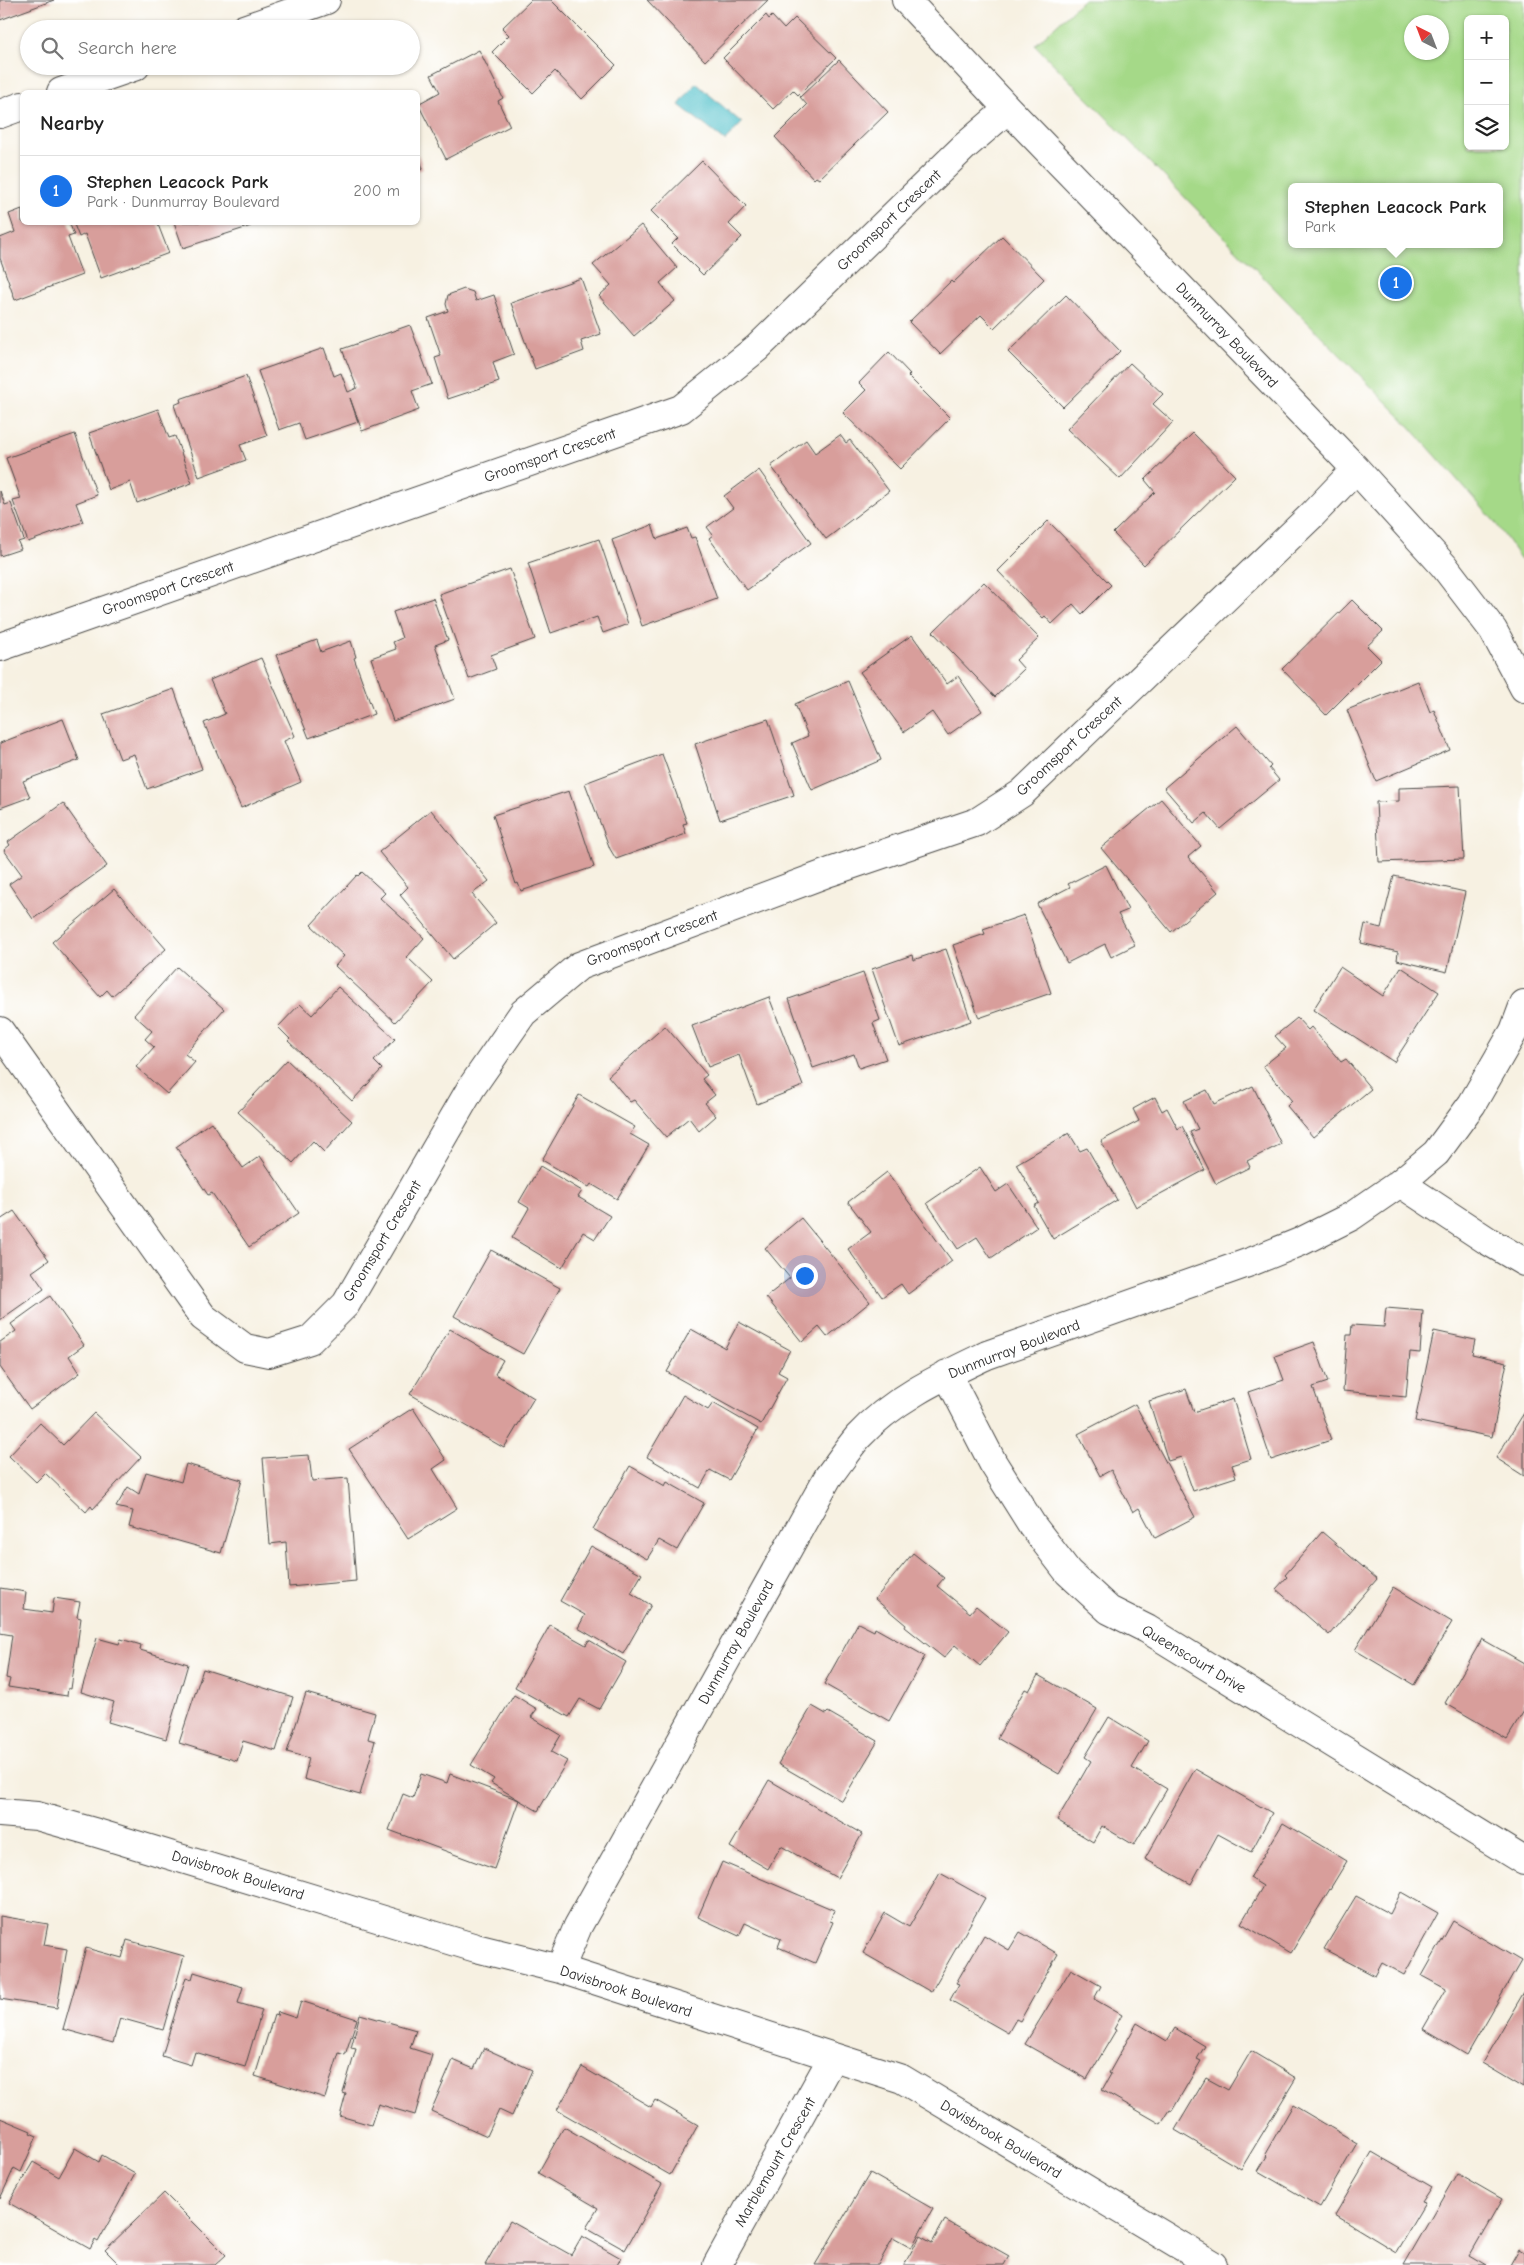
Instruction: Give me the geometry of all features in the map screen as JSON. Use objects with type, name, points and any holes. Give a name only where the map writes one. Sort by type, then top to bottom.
[{"type":"street","points":[[269,20],[326,0]]},
{"type":"street","name":"Dunmurray Boulevard","points":[[906,0],[1008,109],[1356,469],[1471,599],[1494,630],[1524,688]]},
{"type":"street","points":[[67,90],[110,75]]},
{"type":"street","points":[[0,114],[20,107]]},
{"type":"street","name":"Groomsport Crescent","points":[[0,647],[681,409],[757,348],[964,147],[1008,109]]},
{"type":"street","name":"Groomsport Crescent","points":[[0,1031],[203,1317],[245,1348],[269,1353],[310,1340],[346,1304],[471,1088],[523,1013],[579,966],[830,872],[977,822],[1022,793],[1312,515],[1356,469]]},
{"type":"street","name":"Dunmurray Boulevard","points":[[560,1969],[578,1926],[828,1478],[858,1437],[900,1400],[946,1374],[988,1356],[1253,1261],[1300,1242],[1352,1216],[1400,1183],[1436,1153],[1472,1104],[1514,1031],[1524,1004]]},
{"type":"street","points":[[1400,1183],[1488,1241],[1524,1262]]},
{"type":"street","name":"Queenscourt Drive","points":[[946,1374],[993,1462],[1032,1525],[1068,1572],[1109,1610],[1147,1629],[1524,1861]]},
{"type":"street","name":"Davisbrook Boulevard","points":[[0,1813],[37,1816],[404,1924],[476,1948],[560,1969],[902,2079],[1213,2265]]},
{"type":"street","name":"Marblemount Crescent","points":[[717,2265],[832,2058]]},
{"type":"green space","points":[[1083,0],[1524,0],[1524,564],[1495,522],[1403,419],[1035,45]]},
{"type":"water","points":[[696,83],[742,123],[725,141],[679,105]]},
{"type":"building","points":[[0,0],[54,0],[0,20]]},
{"type":"building","points":[[531,0],[551,0],[616,65],[582,99],[555,71],[533,93],[492,52],[509,35],[502,28]]},
{"type":"building","points":[[647,0],[768,0],[705,61]]},
{"type":"building","points":[[766,15],[769,19],[772,16],[784,29],[795,18],[836,58],[798,95],[793,90],[773,109],[723,58]]},
{"type":"building","points":[[479,50],[503,98],[498,101],[510,126],[446,159],[420,108],[420,103],[440,92],[431,75]]},
{"type":"building","points":[[839,60],[888,112],[819,179],[816,177],[814,179],[775,137],[807,105],[800,97]]},
{"type":"building","points":[[702,161],[746,206],[729,224],[742,237],[703,275],[672,244],[678,238],[651,211]]},
{"type":"building","points":[[20,210],[20,225],[70,225],[74,235],[68,237],[82,275],[15,300],[0,258],[0,238],[15,232],[9,214]]},
{"type":"building","points":[[74,225],[158,225],[169,253],[101,278],[85,234],[79,237]]},
{"type":"building","points":[[175,225],[251,226],[183,248]]},
{"type":"building","points":[[641,225],[677,268],[660,283],[675,301],[634,336],[599,296],[611,285],[593,265]]},
{"type":"building","points":[[1002,236],[1044,279],[994,328],[981,315],[940,354],[909,322],[951,281],[953,283]]},
{"type":"building","points":[[581,278],[601,334],[581,341],[584,351],[535,369],[511,303]]},
{"type":"building","points":[[464,289],[473,292],[476,301],[494,295],[514,354],[493,362],[499,382],[448,399],[435,358],[441,356],[428,318],[448,311],[446,304],[448,295]]},
{"type":"building","points":[[1066,295],[1120,351],[1063,407],[1008,352]]},
{"type":"building","points":[[410,325],[432,384],[412,391],[419,410],[362,431],[350,398],[358,422],[305,440],[299,423],[279,430],[258,371],[324,348],[334,376],[341,373],[348,392],[357,388],[342,349]]},
{"type":"building","points":[[889,352],[910,374],[908,376],[950,418],[900,469],[843,413],[866,390],[859,383]]},
{"type":"building","points":[[1130,363],[1163,394],[1153,404],[1173,422],[1120,479],[1067,429]]},
{"type":"building","points":[[246,376],[267,436],[240,445],[246,460],[199,477],[174,405],[181,402],[180,399]]},
{"type":"building","points":[[158,409],[169,438],[175,436],[192,483],[137,503],[130,482],[109,490],[89,433]]},
{"type":"building","points":[[1193,433],[1235,476],[1144,565],[1113,533],[1155,492],[1145,480]]},
{"type":"building","points":[[75,434],[97,495],[76,503],[83,522],[28,542],[13,501],[21,499],[6,458]]},
{"type":"building","points":[[840,435],[846,443],[850,440],[889,491],[826,539],[771,466],[806,440],[815,453]]},
{"type":"building","points":[[759,470],[811,543],[747,590],[709,538],[713,535],[707,527],[733,508],[724,496]]},
{"type":"building","points":[[0,491],[5,505],[11,503],[24,540],[18,542],[21,549],[0,556]]},
{"type":"building","points":[[1048,521],[1111,585],[1082,614],[1073,604],[1052,624],[1045,616],[1043,618],[998,571]]},
{"type":"building","points":[[652,525],[657,539],[687,528],[691,538],[695,537],[717,599],[642,626],[612,540]]},
{"type":"building","points":[[599,539],[628,624],[603,633],[597,617],[551,633],[528,563]]},
{"type":"building","points":[[510,569],[535,639],[491,655],[496,669],[469,679],[439,594]]},
{"type":"building","points":[[984,582],[1039,638],[1016,660],[1024,669],[995,697],[933,632]]},
{"type":"building","points":[[433,598],[448,640],[435,645],[455,699],[393,721],[371,658],[396,649],[393,642],[402,638],[393,612]]},
{"type":"building","points":[[1352,600],[1383,631],[1367,646],[1381,660],[1326,715],[1282,669]]},
{"type":"building","points":[[912,635],[947,684],[958,676],[982,711],[948,735],[932,712],[904,732],[860,672]]},
{"type":"building","points":[[317,640],[321,652],[351,641],[356,657],[354,658],[374,714],[309,738],[276,655]]},
{"type":"building","points":[[261,658],[295,736],[284,741],[301,782],[241,808],[204,723],[225,714],[210,680]]},
{"type":"building","points":[[848,681],[881,760],[812,790],[792,743],[808,736],[795,704]]},
{"type":"building","points":[[1418,681],[1430,712],[1434,710],[1450,750],[1376,781],[1347,710]]},
{"type":"building","points":[[174,689],[202,769],[147,789],[134,754],[120,759],[103,714]]},
{"type":"building","points":[[63,719],[79,760],[23,781],[30,797],[0,808],[0,743]]},
{"type":"building","points":[[768,719],[794,795],[720,820],[695,744]]},
{"type":"building","points":[[1237,726],[1271,766],[1269,768],[1279,780],[1220,829],[1206,813],[1194,823],[1164,788]]},
{"type":"building","points":[[662,754],[687,823],[683,824],[686,834],[616,859],[610,849],[585,783]]},
{"type":"building","points":[[1460,786],[1464,859],[1379,862],[1376,802],[1399,801],[1399,788]]},
{"type":"building","points":[[569,791],[594,867],[521,891],[518,883],[516,884],[493,815]]},
{"type":"building","points":[[1161,799],[1201,846],[1188,857],[1218,892],[1171,932],[1101,848]]},
{"type":"building","points":[[63,803],[107,866],[33,919],[9,884],[22,875],[4,850],[10,845],[8,842]]},
{"type":"building","points":[[431,810],[489,881],[472,894],[496,923],[453,959],[400,895],[408,887],[379,852]]},
{"type":"building","points":[[1106,865],[1128,910],[1118,914],[1135,945],[1111,957],[1105,944],[1067,963],[1037,904],[1070,887],[1068,884]]},
{"type":"building","points":[[362,872],[385,893],[380,898],[424,938],[407,957],[433,982],[395,1022],[335,966],[344,956],[311,925],[357,875]]},
{"type":"building","points":[[1394,876],[1465,892],[1447,972],[1397,960],[1398,952],[1361,943],[1365,924],[1381,928]]},
{"type":"building","points":[[114,889],[166,949],[112,996],[107,990],[100,997],[52,942]]},
{"type":"building","points":[[1024,915],[1051,993],[979,1018],[953,945],[985,934],[983,929]]},
{"type":"building","points":[[946,949],[971,1021],[899,1046],[872,969],[912,955],[913,960]]},
{"type":"building","points":[[177,967],[224,1009],[185,1054],[195,1062],[167,1094],[136,1067],[154,1047],[145,1039],[152,1031],[134,1015]]},
{"type":"building","points":[[1340,967],[1383,996],[1401,967],[1439,992],[1394,1062],[1313,1010]]},
{"type":"building","points":[[863,973],[880,1020],[873,1023],[886,1059],[859,1068],[854,1054],[813,1068],[789,999]]},
{"type":"building","points":[[338,987],[395,1039],[374,1061],[382,1069],[352,1101],[288,1041],[290,1039],[278,1027],[300,1004],[312,1015]]},
{"type":"building","points":[[769,997],[803,1086],[757,1104],[739,1055],[708,1067],[692,1026]]},
{"type":"building","points":[[1297,1018],[1308,1030],[1311,1027],[1341,1062],[1346,1059],[1371,1089],[1313,1137],[1287,1106],[1292,1101],[1263,1066],[1286,1048],[1275,1036]]},
{"type":"building","points":[[665,1026],[707,1075],[702,1079],[715,1095],[705,1103],[716,1116],[699,1131],[689,1118],[666,1137],[634,1100],[630,1102],[608,1076]]},
{"type":"building","points":[[287,1060],[352,1121],[324,1152],[313,1141],[293,1163],[238,1112]]},
{"type":"building","points":[[1253,1086],[1281,1144],[1247,1161],[1250,1167],[1216,1184],[1190,1132],[1198,1129],[1184,1101],[1207,1090],[1214,1104]]},
{"type":"building","points":[[579,1095],[635,1127],[630,1134],[649,1145],[617,1199],[591,1184],[589,1187],[542,1160]]},
{"type":"building","points":[[1155,1097],[1162,1111],[1167,1108],[1178,1129],[1182,1126],[1205,1170],[1136,1207],[1101,1141],[1139,1121],[1133,1109]]},
{"type":"building","points":[[211,1122],[243,1168],[260,1156],[299,1213],[249,1247],[212,1193],[208,1195],[176,1147]]},
{"type":"building","points":[[1069,1133],[1080,1151],[1087,1148],[1117,1200],[1053,1239],[1034,1206],[1039,1203],[1016,1164]]},
{"type":"building","points":[[540,1166],[582,1191],[578,1197],[610,1216],[595,1239],[583,1232],[562,1268],[512,1238],[529,1208],[519,1202]]},
{"type":"building","points":[[980,1167],[996,1192],[1008,1184],[1037,1227],[991,1258],[977,1237],[958,1249],[927,1203]]},
{"type":"building","points":[[887,1172],[952,1261],[908,1294],[901,1284],[882,1297],[848,1249],[871,1232],[848,1202]]},
{"type":"building","points":[[14,1211],[49,1260],[32,1272],[44,1289],[0,1320],[0,1220]]},
{"type":"building","points":[[801,1218],[870,1302],[827,1337],[819,1327],[802,1342],[766,1297],[790,1278],[765,1248]]},
{"type":"building","points":[[491,1250],[560,1288],[523,1354],[454,1316]]},
{"type":"building","points":[[50,1296],[84,1345],[69,1356],[80,1373],[30,1409],[0,1367],[0,1342],[16,1331],[11,1324]]},
{"type":"building","points":[[1386,1308],[1423,1311],[1420,1353],[1410,1352],[1406,1397],[1343,1391],[1347,1335],[1351,1335],[1352,1325],[1384,1327]]},
{"type":"building","points":[[739,1322],[790,1350],[778,1372],[787,1377],[761,1424],[667,1372],[691,1329],[725,1348]]},
{"type":"building","points":[[450,1329],[503,1360],[495,1374],[534,1398],[504,1448],[410,1394]]},
{"type":"building","points":[[1434,1331],[1475,1340],[1472,1354],[1507,1362],[1492,1437],[1415,1421]]},
{"type":"building","points":[[1314,1342],[1328,1382],[1313,1387],[1331,1440],[1271,1460],[1248,1392],[1284,1380],[1275,1356]]},
{"type":"building","points":[[1186,1389],[1194,1412],[1233,1399],[1251,1459],[1232,1465],[1236,1477],[1193,1491],[1181,1457],[1168,1461],[1149,1401]]},
{"type":"building","points":[[683,1395],[708,1410],[713,1403],[758,1429],[729,1480],[710,1470],[700,1488],[647,1457]]},
{"type":"building","points":[[1135,1404],[1195,1517],[1155,1538],[1139,1508],[1133,1512],[1111,1470],[1100,1476],[1078,1434]]},
{"type":"building","points":[[413,1408],[446,1460],[433,1469],[457,1508],[408,1539],[349,1449]]},
{"type":"building","points":[[94,1413],[141,1457],[93,1509],[91,1506],[86,1512],[45,1473],[36,1482],[9,1456],[40,1423],[63,1445]]},
{"type":"building","points":[[1524,1413],[1524,1476],[1496,1458]]},
{"type":"building","points":[[309,1455],[312,1481],[348,1478],[356,1581],[289,1587],[286,1542],[270,1544],[263,1458]]},
{"type":"building","points":[[186,1464],[242,1480],[221,1553],[129,1527],[133,1511],[116,1507],[128,1487],[139,1494],[146,1472],[181,1482]]},
{"type":"building","points":[[630,1466],[665,1486],[667,1482],[704,1503],[677,1550],[659,1540],[647,1559],[593,1529]]},
{"type":"building","points":[[1322,1532],[1377,1579],[1329,1635],[1276,1589],[1287,1577],[1285,1575]]},
{"type":"building","points":[[591,1546],[642,1574],[631,1593],[651,1605],[623,1654],[578,1628],[585,1615],[560,1601]]},
{"type":"building","points":[[913,1553],[944,1578],[937,1586],[970,1613],[976,1606],[1008,1632],[980,1666],[955,1645],[944,1658],[905,1627],[906,1625],[875,1599]]},
{"type":"building","points":[[1393,1587],[1452,1622],[1414,1685],[1355,1650]]},
{"type":"building","points":[[0,1588],[26,1592],[24,1609],[52,1613],[54,1598],[80,1602],[77,1617],[81,1618],[71,1689],[68,1688],[67,1696],[8,1687],[10,1679],[6,1678],[12,1635],[0,1633]]},
{"type":"building","points":[[858,1623],[874,1631],[875,1628],[925,1656],[889,1721],[824,1684]]},
{"type":"building","points":[[550,1625],[586,1645],[589,1640],[626,1662],[599,1709],[580,1699],[569,1717],[515,1687]]},
{"type":"building","points":[[97,1638],[119,1644],[121,1639],[141,1645],[140,1650],[188,1664],[166,1739],[108,1722],[114,1702],[81,1692]]},
{"type":"building","points":[[1482,1639],[1524,1663],[1524,1711],[1507,1739],[1445,1703]]},
{"type":"building","points":[[203,1669],[293,1697],[276,1751],[243,1741],[237,1761],[179,1743]]},
{"type":"building","points":[[1038,1675],[1097,1709],[1059,1774],[997,1738],[1025,1689],[1029,1691]]},
{"type":"building","points":[[306,1693],[375,1713],[368,1739],[375,1741],[360,1795],[304,1779],[309,1758],[287,1752]]},
{"type":"building","points":[[514,1695],[537,1709],[531,1717],[561,1735],[551,1752],[567,1761],[538,1811],[491,1783],[494,1779],[471,1765]]},
{"type":"building","points":[[812,1706],[826,1714],[828,1712],[878,1741],[842,1801],[778,1764]]},
{"type":"building","points":[[1109,1717],[1148,1741],[1132,1768],[1167,1789],[1134,1845],[1102,1826],[1093,1842],[1057,1820],[1091,1761],[1085,1757]]},
{"type":"building","points":[[1195,1769],[1272,1813],[1251,1852],[1218,1834],[1191,1884],[1145,1859]]},
{"type":"building","points":[[421,1774],[447,1783],[450,1774],[519,1800],[494,1869],[389,1830],[403,1794],[413,1798]]},
{"type":"building","points":[[769,1780],[862,1834],[837,1878],[781,1846],[768,1869],[730,1847]]},
{"type":"building","points":[[1283,1823],[1347,1861],[1291,1953],[1241,1923],[1263,1886],[1250,1878]]},
{"type":"building","points":[[722,1862],[834,1910],[830,1921],[833,1922],[815,1963],[778,1947],[781,1939],[745,1923],[739,1936],[698,1917]]},
{"type":"building","points":[[940,1873],[985,1898],[931,1992],[863,1953],[885,1913],[909,1927]]},
{"type":"building","points":[[1401,1892],[1438,1913],[1404,1975],[1382,1963],[1375,1976],[1324,1949],[1356,1896],[1390,1914]]},
{"type":"building","points":[[0,1916],[48,1924],[44,1945],[67,1949],[57,2008],[0,1999]]},
{"type":"building","points":[[1453,1921],[1521,1961],[1467,2055],[1423,2029],[1446,1989],[1422,1976]]},
{"type":"building","points":[[1020,1932],[1058,1954],[1020,2021],[1016,2019],[1008,2033],[950,2000],[959,1984],[956,1983],[984,1935],[1009,1950]]},
{"type":"building","points":[[127,1940],[184,1956],[163,2030],[120,2018],[113,2043],[63,2029],[86,1948],[122,1958]]},
{"type":"building","points":[[1071,1969],[1101,1986],[1094,1999],[1122,2015],[1114,2029],[1116,2030],[1087,2079],[1025,2044]]},
{"type":"building","points":[[194,1972],[243,1987],[238,2003],[262,2010],[245,2067],[195,2052],[191,2065],[162,2056],[186,1977],[192,1979]]},
{"type":"building","points":[[1524,1992],[1524,2088],[1482,2063]]},
{"type":"building","points":[[301,2001],[357,2019],[345,2055],[339,2053],[325,2098],[255,2076],[274,2015],[277,2016],[278,2012],[296,2018]]},
{"type":"building","points":[[360,2014],[416,2030],[410,2048],[432,2055],[415,2115],[378,2104],[371,2125],[340,2116],[346,2094],[343,2093],[356,2049],[351,2048]]},
{"type":"building","points":[[1137,2023],[1167,2041],[1175,2028],[1205,2046],[1197,2059],[1201,2061],[1172,2111],[1170,2110],[1161,2124],[1102,2090],[1111,2074],[1109,2073]]},
{"type":"building","points":[[484,2048],[532,2070],[512,2116],[499,2110],[487,2136],[431,2111],[453,2060],[474,2069]]},
{"type":"building","points":[[1251,2051],[1296,2078],[1241,2169],[1175,2130],[1206,2078],[1228,2090]]},
{"type":"building","points":[[582,2067],[651,2107],[655,2100],[698,2125],[670,2175],[557,2110]]},
{"type":"building","points":[[1293,2105],[1357,2143],[1320,2207],[1258,2171],[1267,2156],[1265,2154]]},
{"type":"building","points":[[0,2118],[31,2131],[30,2133],[37,2136],[21,2172],[14,2168],[0,2199]]},
{"type":"building","points":[[564,2127],[662,2184],[625,2250],[586,2228],[598,2208],[538,2173]]},
{"type":"building","points":[[75,2148],[99,2162],[102,2155],[135,2174],[98,2242],[95,2240],[90,2249],[9,2203],[33,2162],[59,2177]]},
{"type":"building","points":[[1372,2152],[1432,2187],[1422,2202],[1425,2203],[1396,2252],[1335,2215]]},
{"type":"building","points":[[870,2173],[933,2209],[911,2248],[893,2238],[878,2265],[815,2265]]},
{"type":"building","points":[[1457,2173],[1502,2199],[1470,2255],[1487,2265],[1404,2265]]},
{"type":"building","points":[[164,2193],[226,2255],[215,2265],[120,2265],[105,2250]]},
{"type":"building","points":[[945,2220],[1009,2256],[1004,2265],[904,2265],[920,2236],[932,2243]]},
{"type":"building","points":[[510,2221],[571,2255],[582,2236],[621,2258],[617,2265],[485,2265]]},
{"type":"building","points":[[1519,2249],[1524,2252],[1524,2265],[1510,2265]]},
{"type":"place","name":"Stephen Leacock Park","points":[[1396,283]]}]
